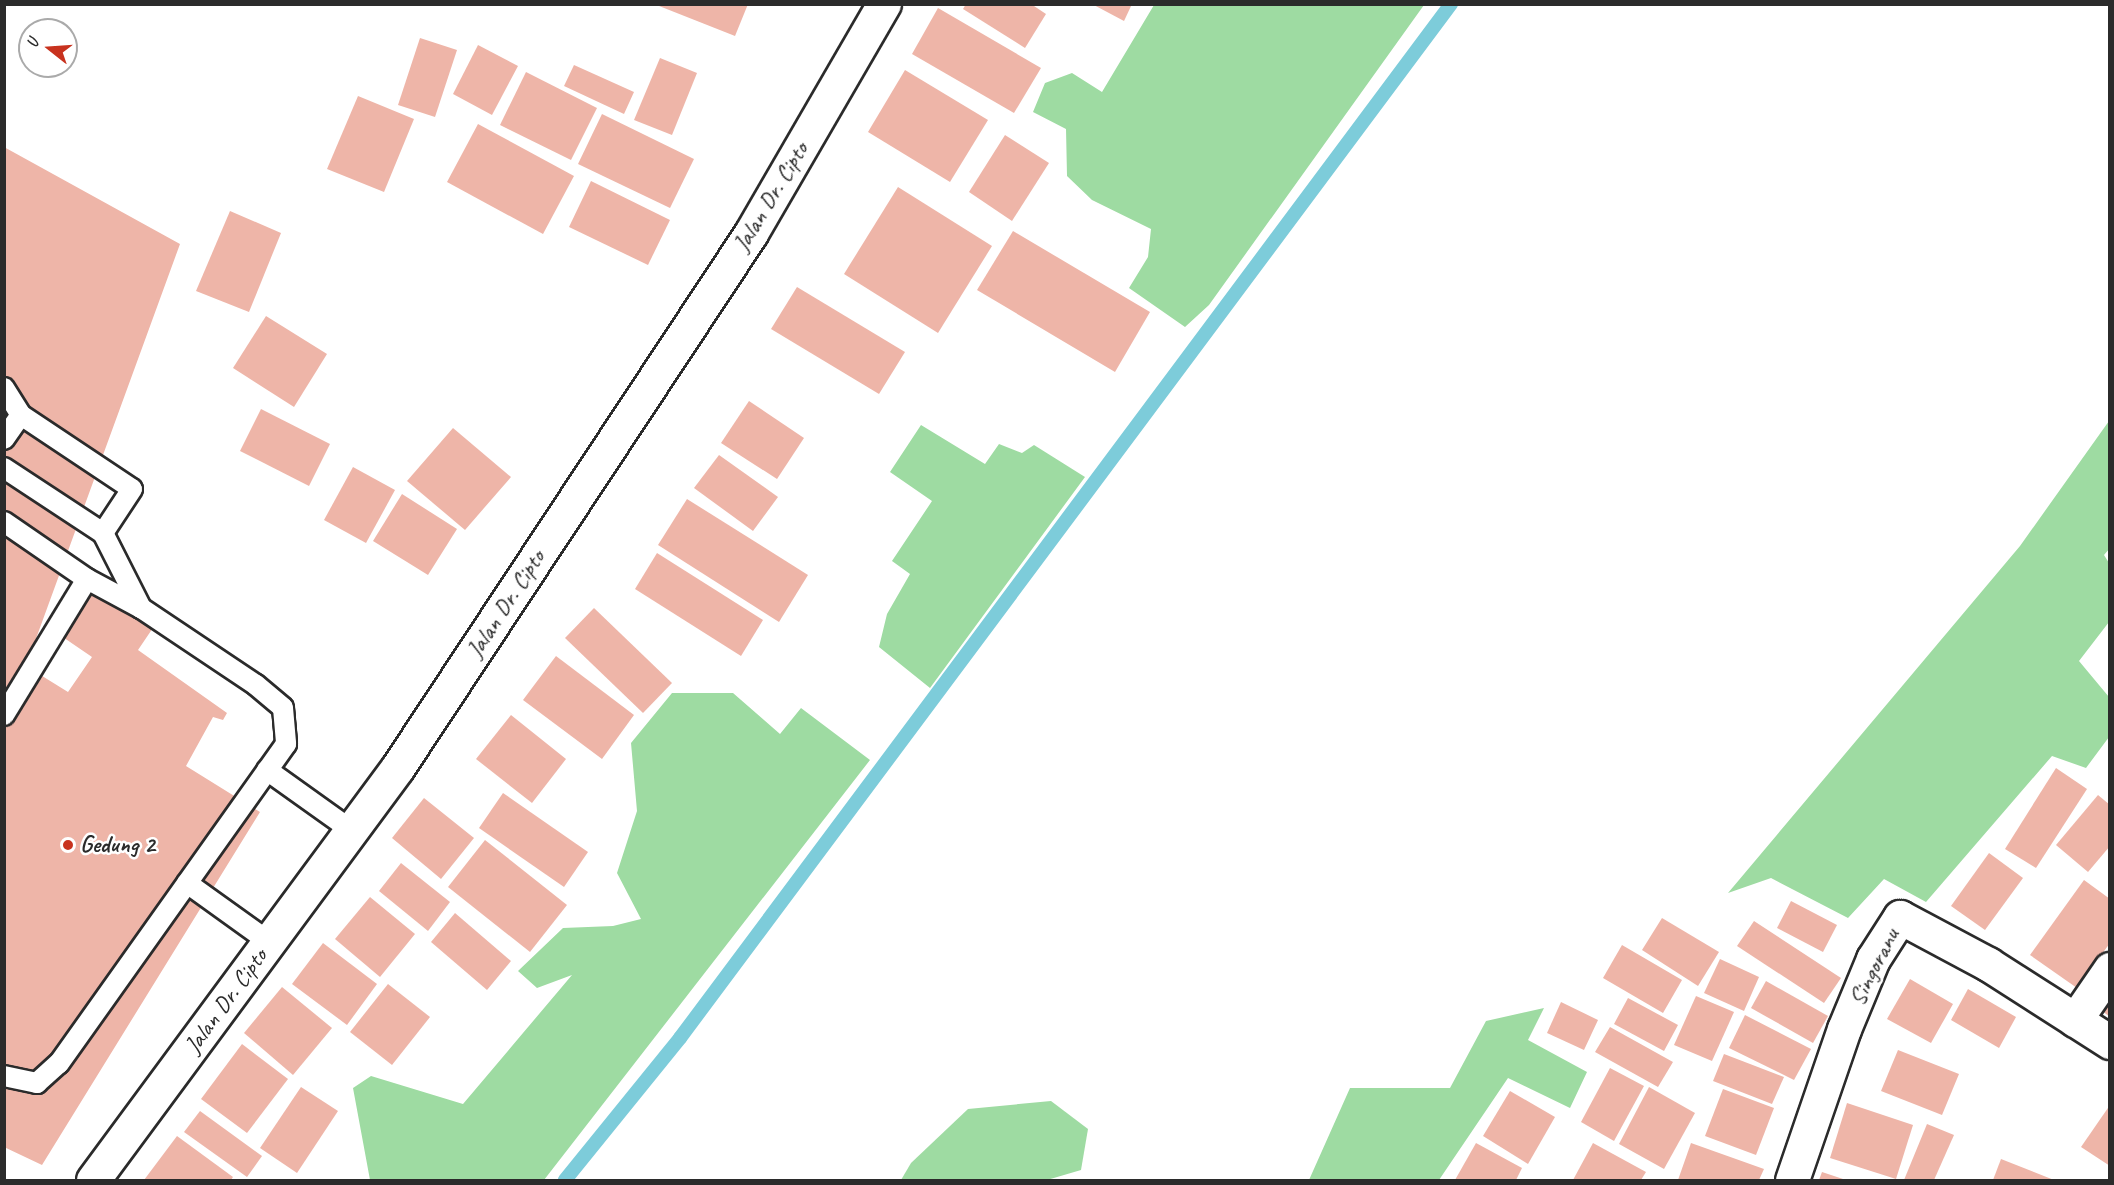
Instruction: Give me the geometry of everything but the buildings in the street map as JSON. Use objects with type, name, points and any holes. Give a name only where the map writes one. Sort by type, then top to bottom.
[{"type":"street","name":"Jalan Dr. Cipto","points":[[93,1180],[398,767],[750,233],[884,4]]},
{"type":"street","name":"Singoranu","points":[[1792,1180],[1852,1009],[1873,958],[1900,917],[1988,964],[2109,1042]]},
{"type":"street","points":[[2075,1020],[2109,969]]},
{"type":"lane","points":[[4,388],[21,415],[132,489],[103,533]]},
{"type":"lane","points":[[4,439],[21,415]]},
{"type":"lane","points":[[4,468],[103,533],[141,608]]},
{"type":"lane","points":[[4,522],[87,579],[141,608],[256,685],[284,708],[286,744],[59,1063],[37,1083],[4,1076]]},
{"type":"lane","points":[[4,715],[87,579]]},
{"type":"lane","points":[[267,770],[351,830]]},
{"type":"lane","points":[[188,883],[269,942]]},
{"type":"green space","points":[[1154,5],[1424,5],[1209,305],[1185,327],[1129,288],[1148,257],[1151,229],[1092,200],[1067,176],[1066,129],[1033,112],[1045,83],[1072,73],[1102,92]]},
{"type":"green space","points":[[2109,421],[2110,548],[2104,555],[2109,563],[2109,622],[2079,661],[2109,697],[2109,737],[2086,768],[2052,756],[1926,902],[1884,879],[1848,918],[1771,878],[1728,893],[2020,546]]},
{"type":"green space","points":[[921,425],[985,464],[999,444],[1022,453],[1034,445],[1085,477],[930,688],[879,647],[887,614],[910,574],[892,561],[932,501],[890,472]]},
{"type":"green space","points":[[672,693],[733,693],[780,734],[801,708],[870,760],[544,1180],[370,1180],[353,1088],[371,1076],[463,1104],[572,975],[537,988],[518,971],[563,928],[613,926],[641,919],[617,873],[637,811],[631,743]]},
{"type":"green space","points":[[1544,1008],[1528,1040],[1587,1072],[1570,1108],[1508,1078],[1439,1180],[1309,1180],[1350,1088],[1450,1088],[1486,1021]]},
{"type":"green space","points":[[1051,1101],[1088,1129],[1081,1170],[1047,1180],[901,1180],[911,1163],[968,1109]]},
{"type":"waterway","points":[[565,1180],[680,1038],[1451,4]]},
{"type":"place","name":"Gedung 2","points":[[68,845]]}]
